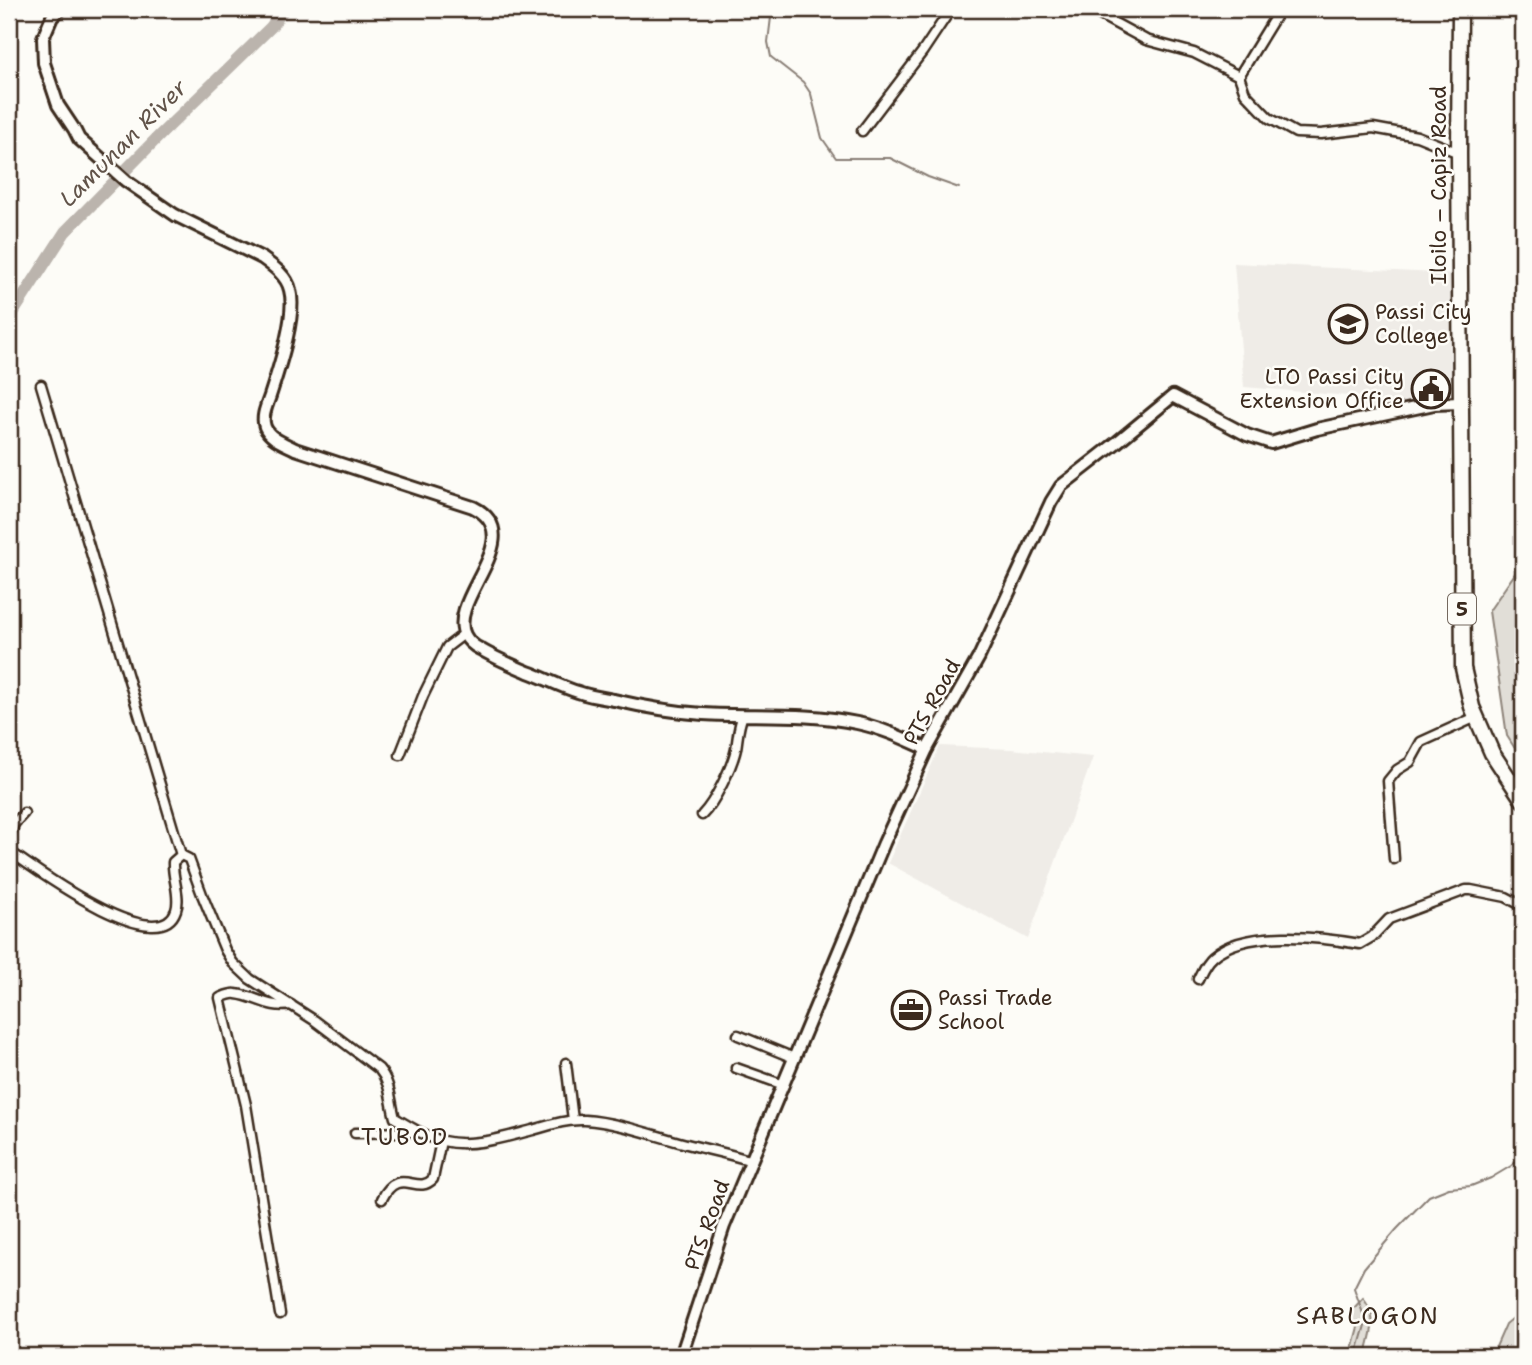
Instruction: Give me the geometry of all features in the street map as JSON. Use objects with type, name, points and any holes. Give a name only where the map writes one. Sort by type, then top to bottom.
[{"type":"highway","name":"Iloilo – Capiz Road","points":[[1460,9],[1460,403]]},
{"type":"highway","name":"5","points":[[1460,403],[1463,668],[1476,717],[1496,761],[1523,800]]},
{"type":"main road","points":[[61,9],[52,17],[43,38],[44,63],[58,105],[79,139],[126,181],[175,215],[262,258],[287,282],[291,301],[290,317],[264,415],[265,428],[269,433],[295,449],[458,501],[487,515],[494,538],[486,565],[464,613],[462,624],[469,642],[493,657],[578,692],[656,709],[812,717],[858,723],[895,734],[927,749]]},
{"type":"main road","name":"PTS Road","points":[[681,1356],[724,1226],[884,842],[927,749],[979,657],[1061,486],[1173,396],[1247,435],[1271,443],[1343,423],[1434,404],[1460,403]]},
{"type":"street","points":[[862,131],[923,51],[951,9]]},
{"type":"street","points":[[1088,9],[1146,40],[1194,53],[1239,76],[1245,93],[1269,118],[1296,133],[1321,134],[1373,128],[1418,136],[1459,153]]},
{"type":"street","points":[[1239,76],[1280,9]]},
{"type":"street","points":[[41,385],[181,855],[189,859],[225,950],[233,963],[250,979],[314,1020],[379,1069],[389,1087],[395,1118],[418,1132],[441,1141],[460,1144],[480,1142],[573,1120],[584,1120],[721,1151],[752,1161]]},
{"type":"street","points":[[400,755],[422,696],[447,648],[464,634]]},
{"type":"street","points":[[702,815],[717,797],[736,751],[738,727],[743,715]]},
{"type":"street","points":[[1394,859],[1388,781],[1397,770],[1410,762],[1421,742],[1476,717]]},
{"type":"street","points":[[9,839],[14,824],[23,813]]},
{"type":"street","points":[[9,851],[76,896],[113,916],[136,924],[160,924],[171,919],[176,910],[177,898],[173,862],[181,855]]},
{"type":"street","points":[[1198,979],[1205,964],[1214,955],[1258,937],[1340,940],[1360,944],[1372,937],[1389,919],[1466,890],[1506,897],[1523,906]]},
{"type":"street","points":[[280,1314],[246,1105],[220,998],[237,994],[274,1006],[291,1006]]},
{"type":"street","points":[[738,1035],[794,1058]]},
{"type":"street","points":[[566,1063],[573,1120]]},
{"type":"street","points":[[736,1068],[784,1085]]},
{"type":"street","points":[[355,1133],[418,1132]]},
{"type":"street","points":[[382,1199],[393,1184],[430,1183],[441,1141]]},
{"type":"shaded area","name":"Passi City College","points":[[1234,263],[1457,274],[1458,397],[1366,414],[1360,397],[1244,387]]},
{"type":"shaded area","points":[[1523,562],[1523,761],[1507,736],[1489,611]]},
{"type":"shaded area","points":[[940,746],[1093,757],[1028,939],[888,863]]},
{"type":"shaded area","points":[[1363,1298],[1372,1320],[1366,1356],[1350,1356],[1358,1327],[1352,1321],[1353,1309]]},
{"type":"shaded area","points":[[1519,1313],[1523,1314],[1523,1356],[1492,1356],[1506,1324]]},
{"type":"waterway","name":"Lamunan River","points":[[9,319],[65,232],[271,27],[284,9]]},
{"type":"waterway","points":[[772,9],[768,42],[771,57],[803,82],[811,94],[822,138],[836,158],[890,158],[928,177],[959,188]]},
{"type":"waterway","points":[[1356,1356],[1366,1322],[1354,1288],[1364,1268],[1429,1196],[1449,1188],[1471,1186],[1491,1178],[1523,1156]]},
{"type":"place","name":"Passi City College","points":[[1348,324]]},
{"type":"place","name":"LTO Passi City Extension Office","points":[[1431,389]]},
{"type":"place","name":"Passi Trade School","points":[[911,1010]]},
{"type":"district","name":"TUBOD","points":[[405,1137]]},
{"type":"district","name":"SABLOGON","points":[[1368,1316]]}]
